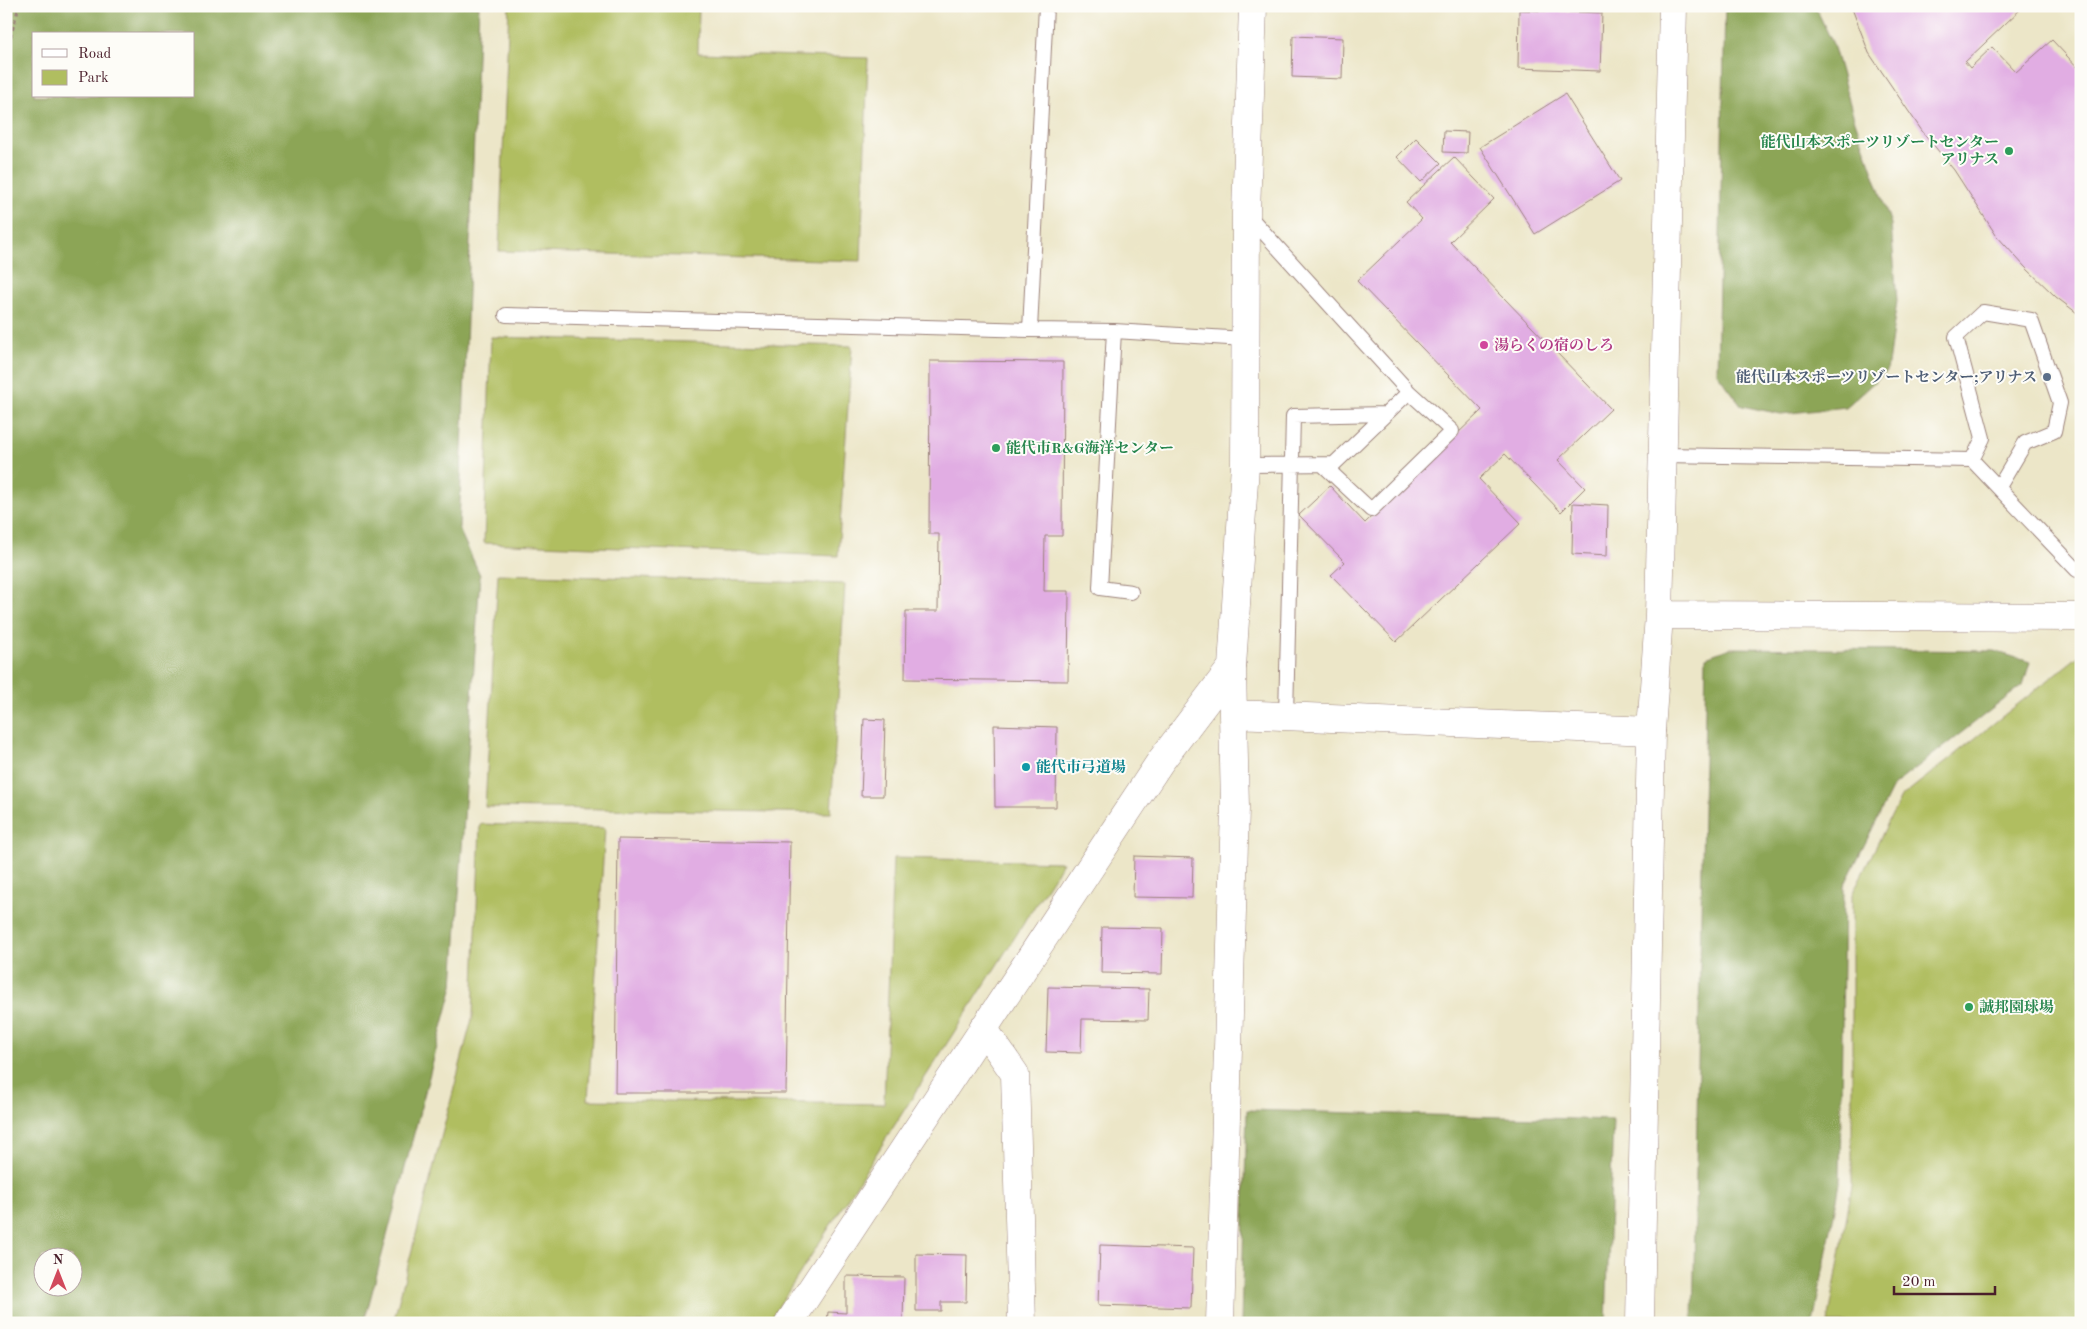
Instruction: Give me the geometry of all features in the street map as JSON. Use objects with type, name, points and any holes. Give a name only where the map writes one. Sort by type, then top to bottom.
[{"type":"street","points":[[1220,1323],[1235,808],[1232,667],[1245,465],[1246,213],[1253,6]]},
{"type":"street","points":[[1640,1323],[1651,731],[1659,615],[1673,6]]},
{"type":"street","points":[[1659,615],[2081,617]]},
{"type":"street","points":[[789,1323],[1160,762],[1232,667]]},
{"type":"street","points":[[1233,714],[1651,731]]},
{"type":"street","points":[[983,1028],[1015,1074],[1022,1323]]},
{"type":"lane","points":[[1030,330],[1046,6]]},
{"type":"lane","points":[[1246,213],[1409,392],[1452,431],[1371,510],[1323,465]]},
{"type":"lane","points":[[1972,460],[1983,438],[1956,337],[1983,312],[2031,320],[2060,402],[2054,431],[2025,444],[1998,487]]},
{"type":"lane","points":[[506,315],[1114,331],[1245,339]]},
{"type":"lane","points":[[1114,331],[1100,588],[1131,592]]},
{"type":"lane","points":[[1245,465],[1334,464],[1409,392]]},
{"type":"lane","points":[[1286,716],[1293,416],[1386,414]]},
{"type":"lane","points":[[1662,455],[1972,460],[2077,570],[2081,570]]},
{"type":"path","points":[[6,53],[18,6]]},
{"type":"green space","points":[[6,6],[479,6],[459,529],[480,575],[453,986],[364,1323],[6,1323]]},
{"type":"green space","points":[[509,6],[699,6],[698,53],[868,58],[861,261],[499,251]]},
{"type":"green space","points":[[1725,6],[1815,6],[1833,44],[1854,118],[1891,224],[1897,301],[1887,371],[1846,407],[1781,414],[1742,406],[1717,373]]},
{"type":"green space","points":[[491,337],[852,346],[838,556],[484,543]]},
{"type":"green space","points":[[498,574],[845,584],[831,813],[485,807]]},
{"type":"green space","points":[[1730,648],[1994,651],[2030,662],[2023,685],[1894,785],[1844,886],[1840,1183],[1813,1323],[1693,1323],[1706,657]]},
{"type":"green space","name":"誠邦園球場","points":[[2081,654],[2081,1323],[1828,1323],[1852,1186],[1852,894],[1901,797]]},
{"type":"green space","points":[[480,824],[605,828],[588,1100],[884,1104],[893,858],[1063,862],[768,1323],[393,1323],[473,1015]]},
{"type":"green space","points":[[1247,1110],[1613,1120],[1606,1323],[1241,1323]]},
{"type":"building","name":"能代山本スポーツリゾートセンター アリナス","points":[[1851,6],[1914,6],[1918,10],[1922,6],[2024,6],[1965,62],[1970,68],[1992,47],[2016,72],[2052,40],[2081,71],[2081,316],[2056,297],[1996,235],[1954,170],[1922,131],[1869,53]]},
{"type":"building","points":[[1519,10],[1602,13],[1600,71],[1518,68]]},
{"type":"building","points":[[1293,36],[1343,38],[1342,79],[1292,77]]},
{"type":"building","points":[[1565,94],[1620,181],[1535,234],[1480,147]]},
{"type":"building","points":[[1444,131],[1468,132],[1467,153],[1443,152]]},
{"type":"building","points":[[1416,138],[1441,163],[1421,182],[1397,157]]},
{"type":"building","name":"湯らくの宿のしろ","points":[[1454,157],[1494,199],[1450,242],[1611,409],[1558,460],[1585,488],[1561,512],[1505,454],[1479,479],[1521,523],[1396,642],[1331,575],[1345,562],[1299,515],[1330,486],[1365,523],[1482,410],[1357,281],[1422,219],[1406,202]]},
{"type":"building","name":"能代市R&G海洋センター","points":[[930,361],[1063,362],[1062,536],[1045,536],[1044,591],[1069,591],[1068,681],[905,679],[906,611],[938,611],[939,534],[929,534]]},
{"type":"building","points":[[1573,503],[1608,505],[1607,556],[1572,554]]},
{"type":"building","points":[[864,719],[885,720],[883,796],[861,796]]},
{"type":"building","name":"能代市弓道場","points":[[994,725],[1057,727],[1056,807],[995,807]]},
{"type":"building","points":[[618,839],[790,842],[786,1093],[615,1093]]},
{"type":"building","points":[[1134,856],[1193,858],[1192,898],[1133,897]]},
{"type":"building","points":[[1102,927],[1163,928],[1162,974],[1101,973]]},
{"type":"building","points":[[1048,987],[1149,989],[1148,1020],[1082,1019],[1081,1053],[1046,1052]]},
{"type":"building","points":[[1100,1245],[1193,1248],[1191,1308],[1098,1305]]},
{"type":"building","points":[[916,1254],[967,1255],[966,1302],[941,1302],[941,1311],[916,1311]]},
{"type":"building","points":[[846,1276],[904,1277],[903,1323],[827,1323],[828,1312],[846,1313]]},
{"type":"place","name":"能代山本スポーツリゾートセンター アリナス","points":[[2009,151]]},
{"type":"place","name":"湯らくの宿のしろ","points":[[1484,345]]},
{"type":"place","name":"能代山本スポーツリゾートセンター;アリナス","points":[[2047,377]]},
{"type":"place","name":"能代市R&G海洋センター","points":[[996,448]]},
{"type":"place","name":"能代市弓道場","points":[[1026,767]]},
{"type":"place","name":"誠邦園球場","points":[[1969,1007]]}]
